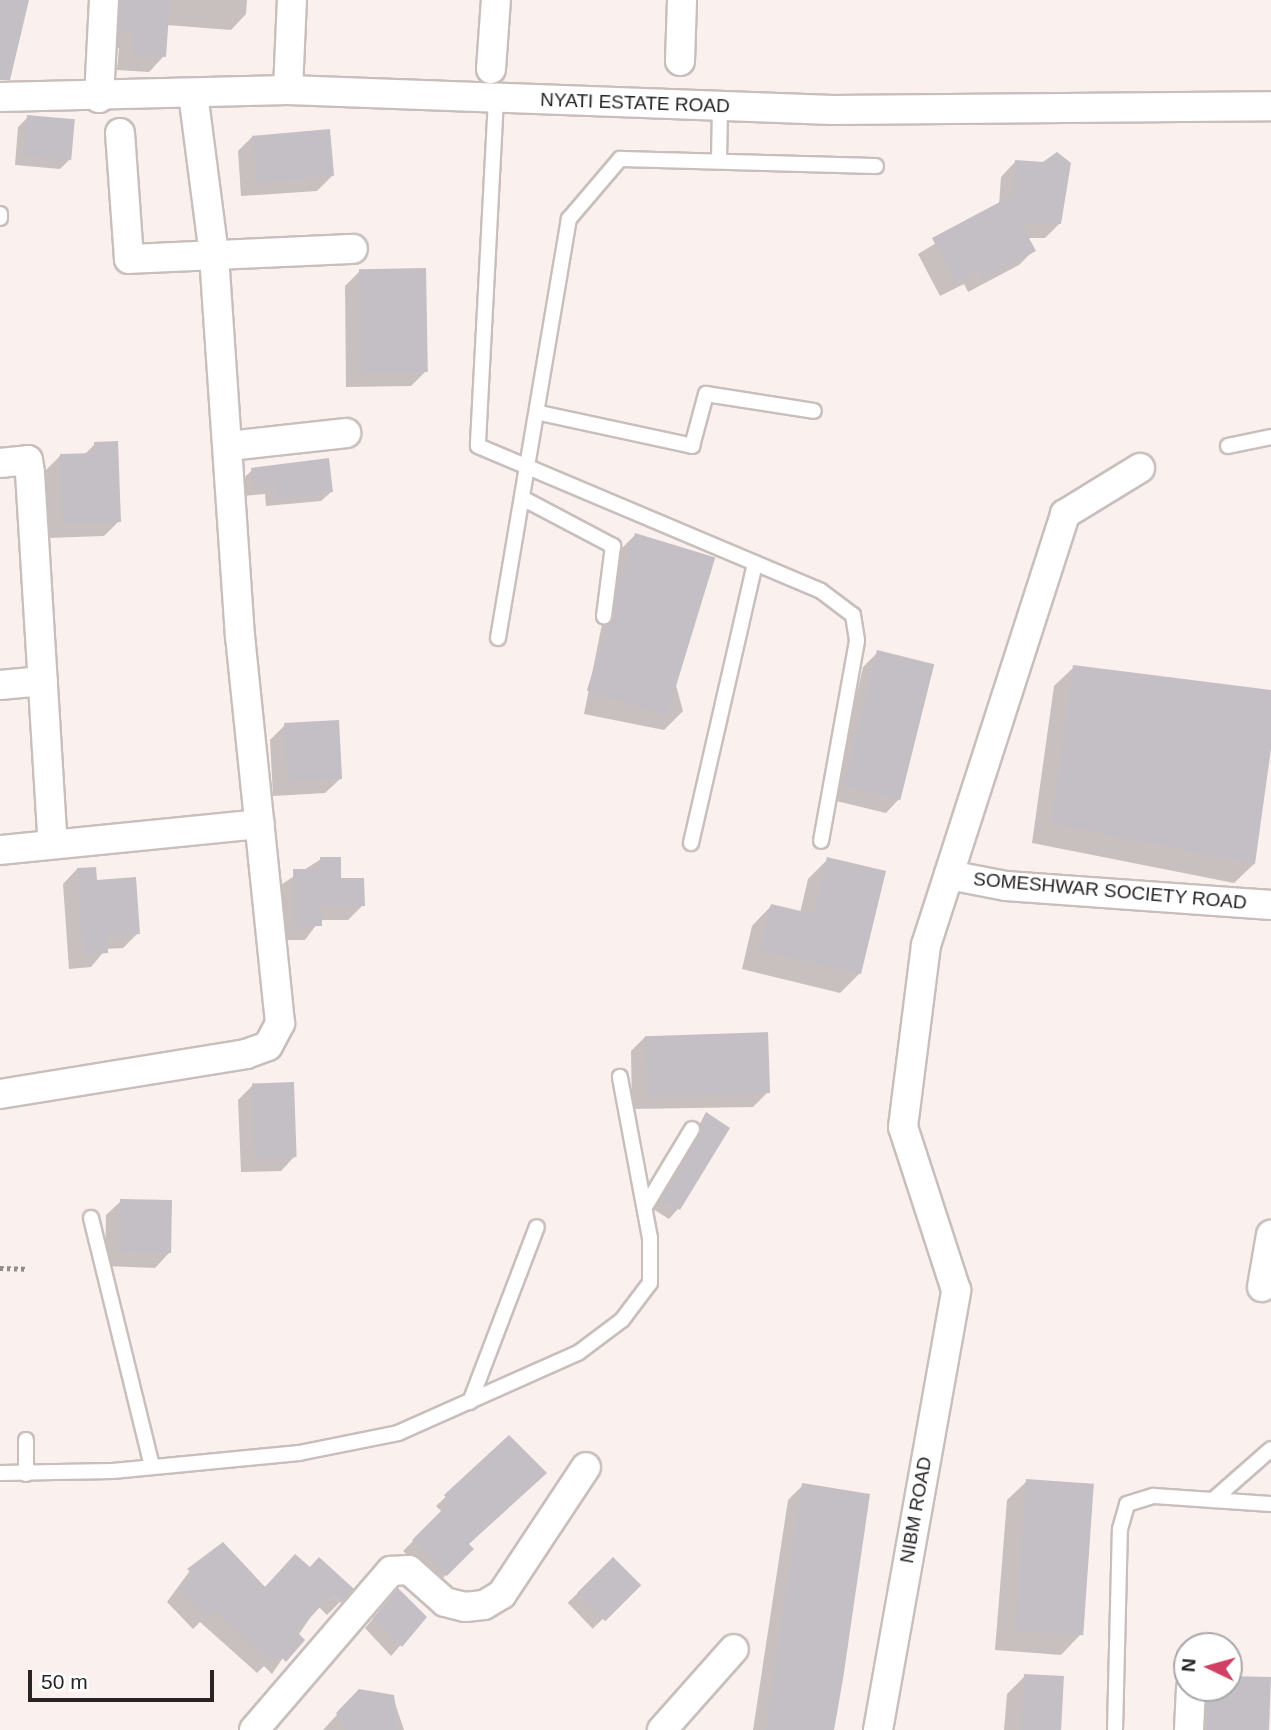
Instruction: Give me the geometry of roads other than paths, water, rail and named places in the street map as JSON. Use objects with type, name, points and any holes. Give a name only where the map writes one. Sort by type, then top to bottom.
[{"type":"street","points":[[99,98],[104,0]]},
{"type":"street","points":[[288,90],[292,0]]},
{"type":"street","points":[[491,69],[496,0]]},
{"type":"street","points":[[680,61],[682,0]]},
{"type":"street","name":"NYATI ESTATE ROAD","points":[[0,97],[99,98],[288,90],[720,106],[1271,106]]},
{"type":"street","points":[[0,1094],[268,1046],[280,1023],[260,824],[214,255],[193,94]]},
{"type":"street","points":[[120,133],[129,259],[354,249]]},
{"type":"street","points":[[229,446],[346,433]]},
{"type":"street","points":[[0,463],[28,460],[53,844]]},
{"type":"street","points":[[949,875],[1065,514],[1140,468]]},
{"type":"street","points":[[0,685],[43,681]]},
{"type":"street","points":[[0,850],[260,824]]},
{"type":"street","name":"SOMESHWAR SOCIETY ROAD","points":[[949,875],[1006,886],[1271,905]]},
{"type":"street","name":"NIBM ROAD","points":[[878,1730],[956,1290],[903,1127],[915,999],[949,875]]},
{"type":"street","points":[[1262,1287],[1271,1235]]},
{"type":"street","points":[[254,1730],[391,1571],[409,1570],[445,1602],[465,1606],[484,1605],[502,1594],[586,1467]]},
{"type":"street","points":[[662,1730],[734,1649]]},
{"type":"street","points":[[1189,1730],[1190,1702]]},
{"type":"lane","points":[[496,99],[478,446],[821,591],[853,615],[857,641],[821,841]]},
{"type":"lane","points":[[719,160],[720,106]]},
{"type":"lane","points":[[498,638],[540,413],[569,219],[620,159],[876,166]]},
{"type":"lane","points":[[540,413],[692,446],[706,394],[814,411]]},
{"type":"lane","points":[[1228,446],[1271,437]]},
{"type":"lane","points":[[524,499],[613,546],[604,616]]},
{"type":"lane","points":[[691,843],[755,563]]},
{"type":"lane","points":[[0,1473],[152,1467],[299,1453],[398,1433],[578,1353],[622,1320],[650,1283],[645,1207],[620,1077]]},
{"type":"lane","points":[[645,1207],[692,1129]]},
{"type":"lane","points":[[91,1218],[152,1467]]},
{"type":"lane","points":[[470,1402],[537,1227]]},
{"type":"lane","points":[[26,1440],[26,1474]]},
{"type":"lane","points":[[1213,1500],[1271,1449]]},
{"type":"lane","points":[[1115,1730],[1120,1529],[1127,1504],[1154,1496],[1271,1504]]}]
